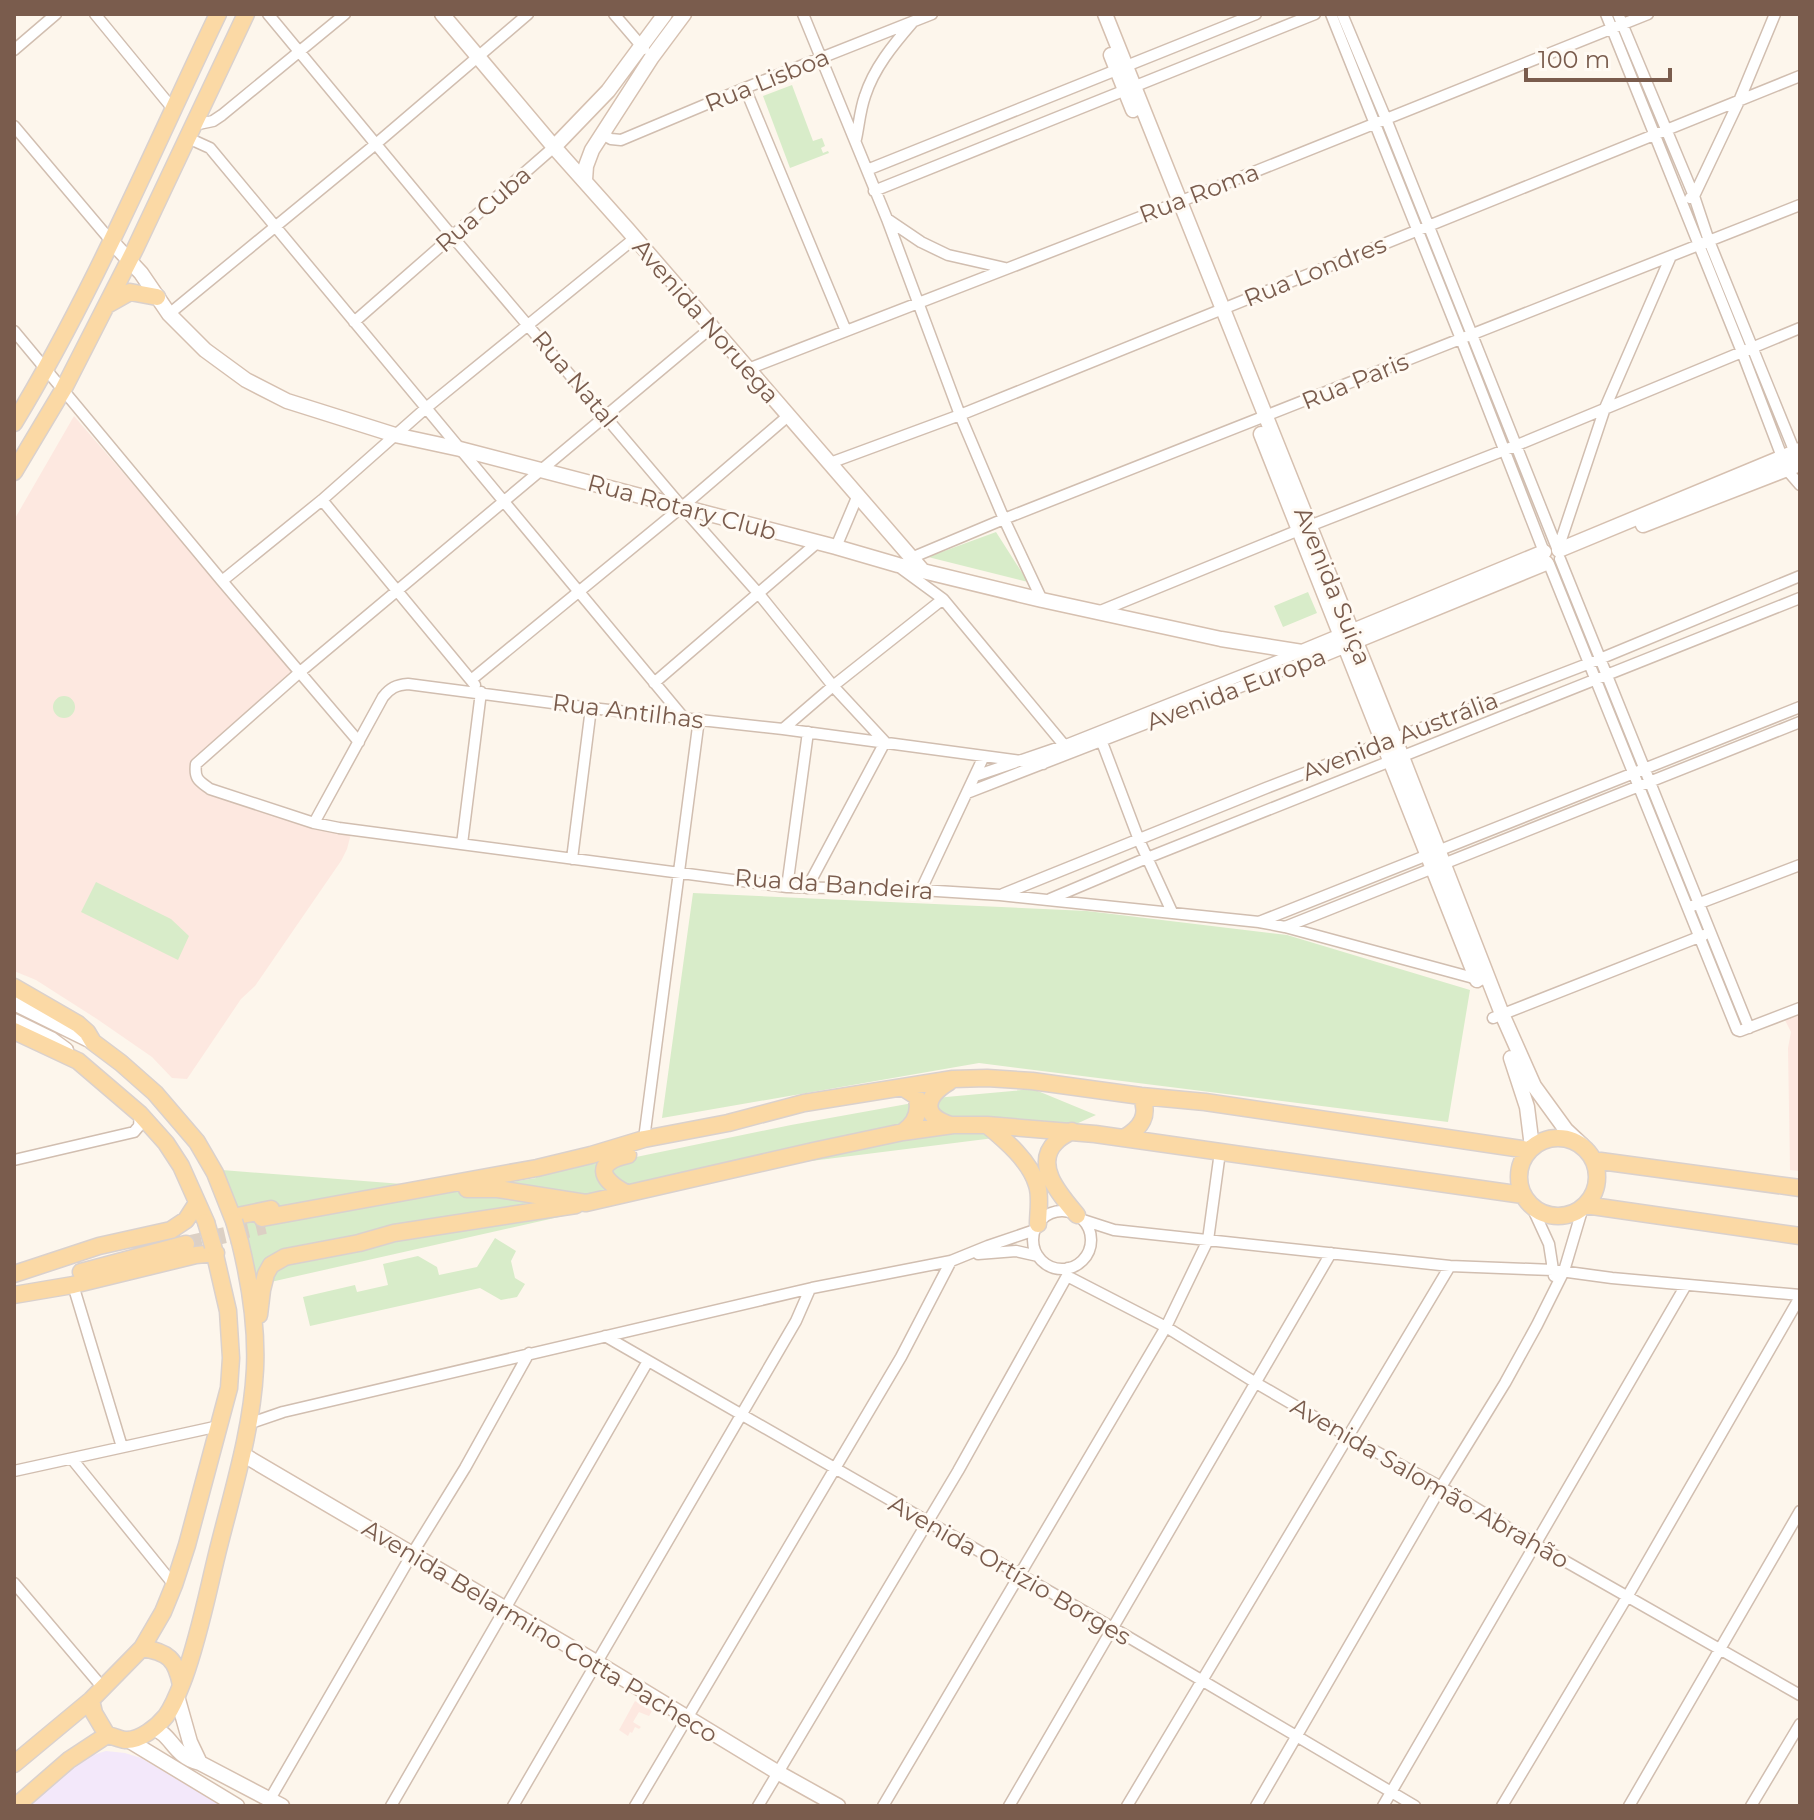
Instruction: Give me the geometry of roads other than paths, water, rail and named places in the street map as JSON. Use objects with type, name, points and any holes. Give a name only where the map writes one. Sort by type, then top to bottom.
[{"type":"main road","points":[[14,423],[46,370],[111,241],[218,14]]},
{"type":"main road","points":[[14,472],[63,390],[129,261],[246,14]]},
{"type":"main road","name":"Avenida Noruega","points":[[442,14],[858,495],[904,561],[923,571]]},
{"type":"main road","points":[[585,180],[592,150],[665,14]]},
{"type":"main road","points":[[647,52],[684,14]]},
{"type":"main road","name":"Avenida Suiça","points":[[1095,14],[1121,68],[1497,1016],[1527,1107],[1530,1148]]},
{"type":"main road","name":"Avenida Suiça","points":[[1105,14],[1121,68]]},
{"type":"main road","name":"Rua Cuba","points":[[554,147],[647,52]]},
{"type":"main road","points":[[567,161],[580,159],[592,150]]},
{"type":"main road","name":"Rua Rotary Club","points":[[111,241],[141,273],[169,314],[205,350],[246,380],[287,401],[395,435],[543,470],[836,547],[904,561]]},
{"type":"main road","points":[[106,306],[130,292],[157,297]]},
{"type":"main road","name":"Avenida Europa","points":[[1307,656],[1553,555],[1795,461]]},
{"type":"main road","points":[[923,571],[1042,600],[1307,656]]},
{"type":"main road","points":[[14,987],[78,1024],[93,1042]]},
{"type":"main road","points":[[14,1004],[93,1042],[121,1063],[155,1093],[197,1142],[215,1173],[233,1219],[248,1278],[255,1332],[255,1370],[248,1424],[201,1623],[179,1691],[164,1718],[153,1729],[128,1740]]},
{"type":"main road","name":"Avenida Suiça","points":[[1497,1016],[1534,1086],[1566,1130],[1582,1145]]},
{"type":"main road","points":[[14,1764],[97,1694],[142,1648],[163,1612],[187,1545],[218,1430],[229,1388],[231,1358],[228,1311],[215,1250],[181,1166],[166,1143],[140,1114],[78,1061],[16,1030]]},
{"type":"main road","points":[[586,1203],[498,1189],[466,1189],[264,1222],[591,1155],[644,1139],[728,1123],[804,1103],[953,1079],[1032,1081],[1530,1148]]},
{"type":"main road","points":[[953,1079],[933,1094],[929,1107],[938,1121],[953,1125]]},
{"type":"main road","points":[[902,1087],[910,1090],[919,1104],[917,1118],[903,1132]]},
{"type":"main road","points":[[1124,1138],[1142,1123],[1145,1105],[1141,1096]]},
{"type":"main road","points":[[626,1193],[606,1178],[605,1166],[609,1160],[703,1136],[728,1123]]},
{"type":"main road","points":[[255,1332],[266,1274],[271,1265],[285,1257],[394,1233],[557,1210],[903,1132],[953,1125],[1072,1131],[1220,1152],[1527,1201],[1549,1215],[1561,1216],[1572,1214],[1584,1206],[1595,1188],[1597,1179],[1593,1160],[1582,1145],[1572,1140],[1551,1138],[1530,1148],[1521,1160],[1518,1172],[1519,1184],[1527,1201]]},
{"type":"main road","points":[[987,1125],[1020,1157],[1034,1178],[1039,1196],[1037,1227]]},
{"type":"main road","points":[[1072,1131],[1057,1140],[1047,1160],[1052,1182],[1080,1218]]},
{"type":"main road","points":[[233,1219],[486,1168],[591,1155]]},
{"type":"main road","points":[[1593,1160],[1800,1188]]},
{"type":"main road","points":[[14,1276],[99,1246],[171,1230],[186,1220],[197,1203]]},
{"type":"main road","points":[[1584,1206],[1800,1236]]},
{"type":"main road","points":[[14,1276],[186,1240],[14,1292]]},
{"type":"main road","points":[[14,1292],[73,1285],[215,1250]]},
{"type":"main road","points":[[218,1430],[226,1448],[242,1454]]},
{"type":"main road","name":"Avenida Belarmino Cotta Pacheco","points":[[242,1454],[838,1806]]},
{"type":"main road","points":[[142,1648],[170,1658],[178,1671],[190,1742],[200,1763]]},
{"type":"main road","points":[[97,1694],[94,1713],[107,1735],[128,1740],[237,1806]]},
{"type":"main road","points":[[153,1729],[161,1731],[181,1755],[276,1803]]},
{"type":"main road","points":[[16,1806],[69,1760],[107,1735]]},
{"type":"street","points":[[14,50],[56,14]]},
{"type":"street","points":[[95,14],[173,109]]},
{"type":"street","name":"Rua Natal","points":[[268,14],[452,236],[759,594],[833,686],[885,742]]},
{"type":"street","points":[[345,14],[222,115],[191,131],[210,148],[683,717]]},
{"type":"street","points":[[169,314],[528,14]]},
{"type":"street","points":[[614,14],[647,52]]},
{"type":"street","points":[[803,14],[887,219],[960,415],[1042,600]]},
{"type":"street","name":"Rua Lisboa","points":[[602,134],[621,140],[932,14]]},
{"type":"street","points":[[867,170],[1256,14]]},
{"type":"street","points":[[874,191],[1315,14]]},
{"type":"street","points":[[1331,14],[1461,339],[1510,448],[1638,771],[1698,903],[1749,1028]]},
{"type":"street","points":[[1342,14],[1473,334],[1510,448]]},
{"type":"street","points":[[1606,14],[1660,132],[1694,196],[1747,350]]},
{"type":"street","name":"Rua Roma","points":[[748,369],[1612,29],[1620,19],[1648,14]]},
{"type":"street","points":[[1681,202],[1694,196],[1739,101],[1775,14]]},
{"type":"street","points":[[1620,19],[1681,202],[1795,461],[1800,485]]},
{"type":"street","points":[[855,141],[865,96],[874,74],[889,49],[914,21]]},
{"type":"street","name":"Rua Londres","points":[[830,463],[960,415],[1800,76]]},
{"type":"street","points":[[745,88],[846,331]]},
{"type":"street","points":[[14,126],[111,241]]},
{"type":"street","name":"Rua Cuba","points":[[354,322],[554,147]]},
{"type":"street","name":"Rua Paris","points":[[904,561],[1800,205]]},
{"type":"street","points":[[887,219],[921,242],[948,255],[1007,268]]},
{"type":"street","points":[[222,581],[322,500],[426,408],[635,238]]},
{"type":"street","points":[[1553,555],[1605,408],[1671,256]]},
{"type":"street","points":[[300,672],[712,327]]},
{"type":"street","points":[[1098,612],[1510,448],[1800,328]]},
{"type":"street","points":[[14,331],[359,742]]},
{"type":"street","points":[[471,680],[788,416]]},
{"type":"street","points":[[836,547],[858,495]]},
{"type":"street","points":[[322,500],[481,692],[462,844]]},
{"type":"street","points":[[654,683],[818,542]]},
{"type":"street","points":[[904,561],[943,599]]},
{"type":"street","points":[[923,571],[1069,749]]},
{"type":"street","name":"Avenida Austrália","points":[[1000,895],[1595,661],[1800,576]]},
{"type":"street","name":"Avenida Austrália","points":[[1048,899],[1800,598]]},
{"type":"street","points":[[783,729],[943,599]]},
{"type":"street","name":"Avenida Europa","points":[[975,776],[1069,749],[1307,656]]},
{"type":"street","name":"Rua da Bandeira","points":[[300,672],[196,764],[195,773],[199,781],[210,789],[314,823],[339,828],[787,887],[1000,895],[1259,922],[1483,981]]},
{"type":"street","points":[[1538,683],[1546,700]]},
{"type":"street","name":"Rua Antilhas","points":[[314,823],[383,697],[389,689],[408,684],[1043,764]]},
{"type":"street","points":[[1285,927],[1436,859],[1500,826],[1800,707]]},
{"type":"street","points":[[572,859],[591,708]]},
{"type":"street","points":[[644,1139],[699,719]]},
{"type":"street","points":[[1259,922],[1436,859],[1506,838],[1800,722]]},
{"type":"street","points":[[787,887],[808,732]]},
{"type":"street","points":[[1100,737],[1139,840],[1172,912]]},
{"type":"street","points":[[807,888],[885,742]]},
{"type":"street","name":"Avenida Europa","points":[[967,793],[1043,764],[1069,749]]},
{"type":"street","points":[[921,890],[984,756]]},
{"type":"street","points":[[1644,783],[1686,908],[1737,1030],[1800,1008]]},
{"type":"street","points":[[1500,826],[1506,838]]},
{"type":"street","points":[[1686,908],[1800,865]]},
{"type":"street","points":[[1497,1016],[1710,932]]},
{"type":"street","points":[[14,1160],[134,1132],[139,1126],[140,1114]]},
{"type":"street","points":[[883,1806],[1166,1327],[1208,1240],[1220,1152]]},
{"type":"street","points":[[1527,1201],[1559,1271]]},
{"type":"street","points":[[1256,1806],[1511,1371],[1555,1288],[1584,1206]]},
{"type":"street","points":[[1038,1256],[1033,1240],[1037,1227],[1044,1218],[1060,1211],[1114,1230],[1450,1266],[1559,1271],[1800,1296],[1627,1597],[1502,1806]]},
{"type":"street","points":[[758,1806],[928,1522],[1068,1272],[1088,1253],[1091,1236],[1080,1218]]},
{"type":"street","points":[[248,1424],[283,1412],[529,1353],[810,1289],[951,1261],[1037,1227]]},
{"type":"street","points":[[1091,1245],[1114,1230]]},
{"type":"street","points":[[964,1256],[1000,1251],[1027,1253],[1068,1272]]},
{"type":"street","points":[[1009,1806],[1331,1253]]},
{"type":"street","points":[[635,1806],[901,1357],[951,1261]]},
{"type":"street","points":[[1127,1806],[1450,1266]]},
{"type":"street","name":"Avenida Salomão Abrahão","points":[[1068,1272],[1800,1695]]},
{"type":"street","points":[[73,1285],[122,1447]]},
{"type":"street","points":[[1383,1806],[1686,1285]]},
{"type":"street","points":[[513,1806],[796,1321],[810,1289]]},
{"type":"street","name":"Avenida Ortízio Borges","points":[[605,1336],[1415,1806]]},
{"type":"street","points":[[276,1803],[412,1554],[465,1468],[529,1353]]},
{"type":"street","points":[[391,1806],[648,1361]]},
{"type":"street","points":[[14,1471],[218,1430]]},
{"type":"street","points":[[72,1459],[174,1585]]},
{"type":"street","points":[[1629,1806],[1800,1511]]},
{"type":"street","points":[[16,1591],[97,1694]]},
{"type":"street","points":[[1751,1806],[1800,1724]]},
{"type":"tunnel","points":[[186,1244],[265,1226]]}]
